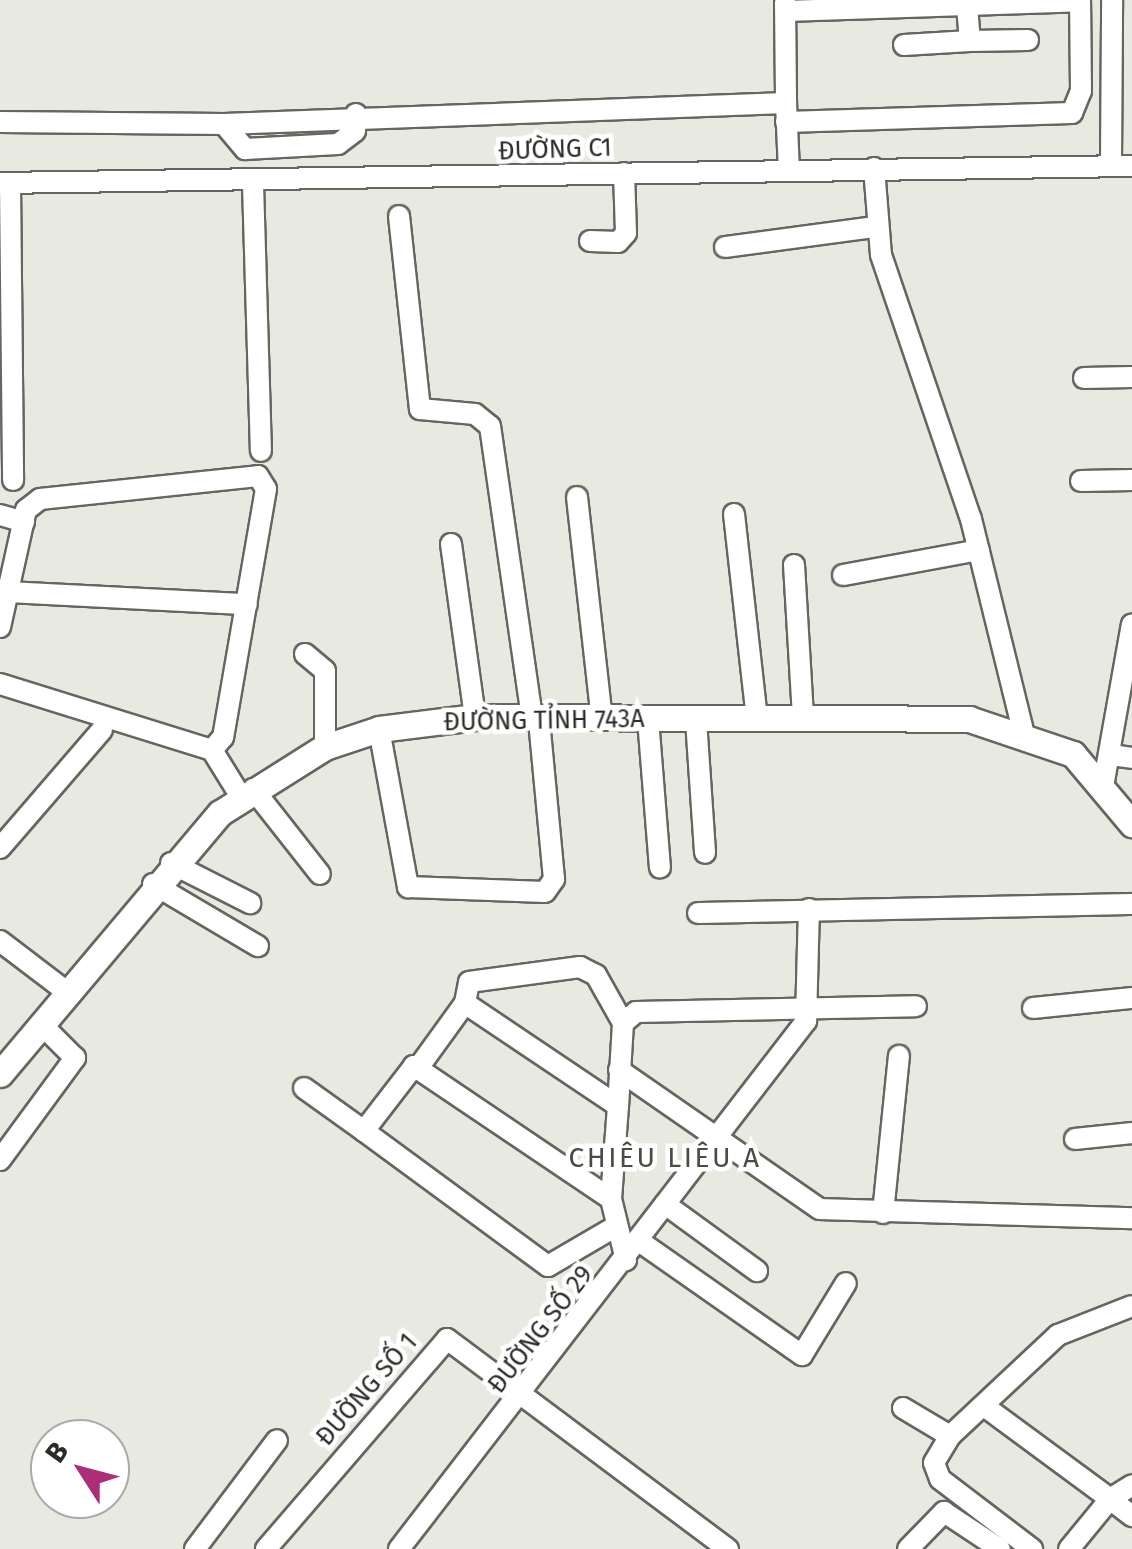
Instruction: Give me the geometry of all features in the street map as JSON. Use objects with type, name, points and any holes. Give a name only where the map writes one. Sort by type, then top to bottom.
[{"type":"main road","name":"ĐƯỜNG TỈNH 743A","points":[[0,1074],[172,862],[247,793],[325,747],[379,729],[475,718],[934,717],[1023,730],[1104,780],[1132,824]]},
{"type":"street","points":[[1112,0],[1124,72],[1121,164]]},
{"type":"street","points":[[0,122],[224,124],[356,114],[786,112],[1068,115],[1081,101],[1080,1],[967,7],[786,6],[786,112],[789,171]]},
{"type":"street","points":[[967,7],[970,41]]},
{"type":"street","points":[[904,44],[1028,40]]},
{"type":"street","name":"ĐƯỜNG C1","points":[[5,183],[253,184],[1121,164]]},
{"type":"street","points":[[874,168],[876,226],[979,550],[1023,730]]},
{"type":"street","points":[[590,240],[618,242],[626,232],[624,173]]},
{"type":"street","points":[[5,183],[13,480]]},
{"type":"street","points":[[253,184],[261,452]]},
{"type":"street","points":[[379,729],[408,887],[545,892],[554,879],[536,719],[490,426],[475,414],[420,410],[399,216]]},
{"type":"street","points":[[725,247],[876,226]]},
{"type":"street","points":[[1084,378],[1132,377]]},
{"type":"street","points":[[1,621],[25,516],[48,497],[258,476],[266,489],[247,604],[212,750]]},
{"type":"street","points":[[1081,481],[1132,480]]},
{"type":"street","points":[[577,497],[602,719]]},
{"type":"street","points":[[0,514],[25,516]]},
{"type":"street","points":[[734,514],[757,718]]},
{"type":"street","points":[[450,544],[475,718]]},
{"type":"street","points":[[844,576],[979,550]]},
{"type":"street","points":[[794,565],[803,718]]},
{"type":"street","points":[[8,592],[247,604]]},
{"type":"street","points":[[1104,780],[1122,756],[1132,624]]},
{"type":"street","points":[[306,654],[325,670],[325,747]]},
{"type":"street","points":[[0,684],[212,750],[320,874]]},
{"type":"street","points":[[648,719],[660,868]]},
{"type":"street","points":[[696,720],[705,853]]},
{"type":"street","points":[[0,848],[102,730]]},
{"type":"street","points":[[172,862],[250,903]]},
{"type":"street","points":[[153,884],[258,946]]},
{"type":"street","points":[[698,914],[1132,904]]},
{"type":"street","points":[[714,1135],[810,1007],[809,909]]},
{"type":"street","points":[[0,941],[66,992]]},
{"type":"street","points":[[364,1132],[418,1068],[465,1003],[476,978],[580,967],[596,975],[624,1023],[611,1198],[613,1228],[626,1260]]},
{"type":"street","points":[[1033,1008],[1132,998]]},
{"type":"street","points":[[465,1003],[618,1106]]},
{"type":"street","points":[[624,1023],[636,1012],[916,1006]]},
{"type":"street","points":[[0,1160],[74,1058],[40,1023]]},
{"type":"street","points":[[883,1213],[899,1056]]},
{"type":"street","points":[[418,1068],[611,1198]]},
{"type":"street","points":[[619,1070],[820,1209],[1132,1218]]},
{"type":"street","points":[[304,1088],[548,1266],[613,1228]]},
{"type":"street","points":[[1074,1140],[1132,1133]]},
{"type":"street","name":"ĐƯỜNG SỐ 29","points":[[399,1549],[526,1392],[714,1135]]},
{"type":"street","points":[[665,1204],[757,1271]]},
{"type":"street","points":[[639,1242],[802,1355],[846,1283]]},
{"type":"street","points":[[1032,1549],[940,1479],[934,1463],[950,1436],[1058,1336],[1132,1306]]},
{"type":"street","name":"ĐƯỜNG SỐ 1","points":[[266,1549],[436,1346],[463,1345],[728,1549]]},
{"type":"street","points":[[984,1406],[1132,1516]]},
{"type":"street","points":[[903,1408],[950,1436]]},
{"type":"street","points":[[190,1548],[277,1440]]},
{"type":"street","points":[[1069,1549],[1110,1499],[1132,1485]]},
{"type":"street","points":[[908,1549],[944,1512],[1000,1549]]},
{"type":"district","name":"CHIÊU LIÊU A","points":[[665,1158]]}]
